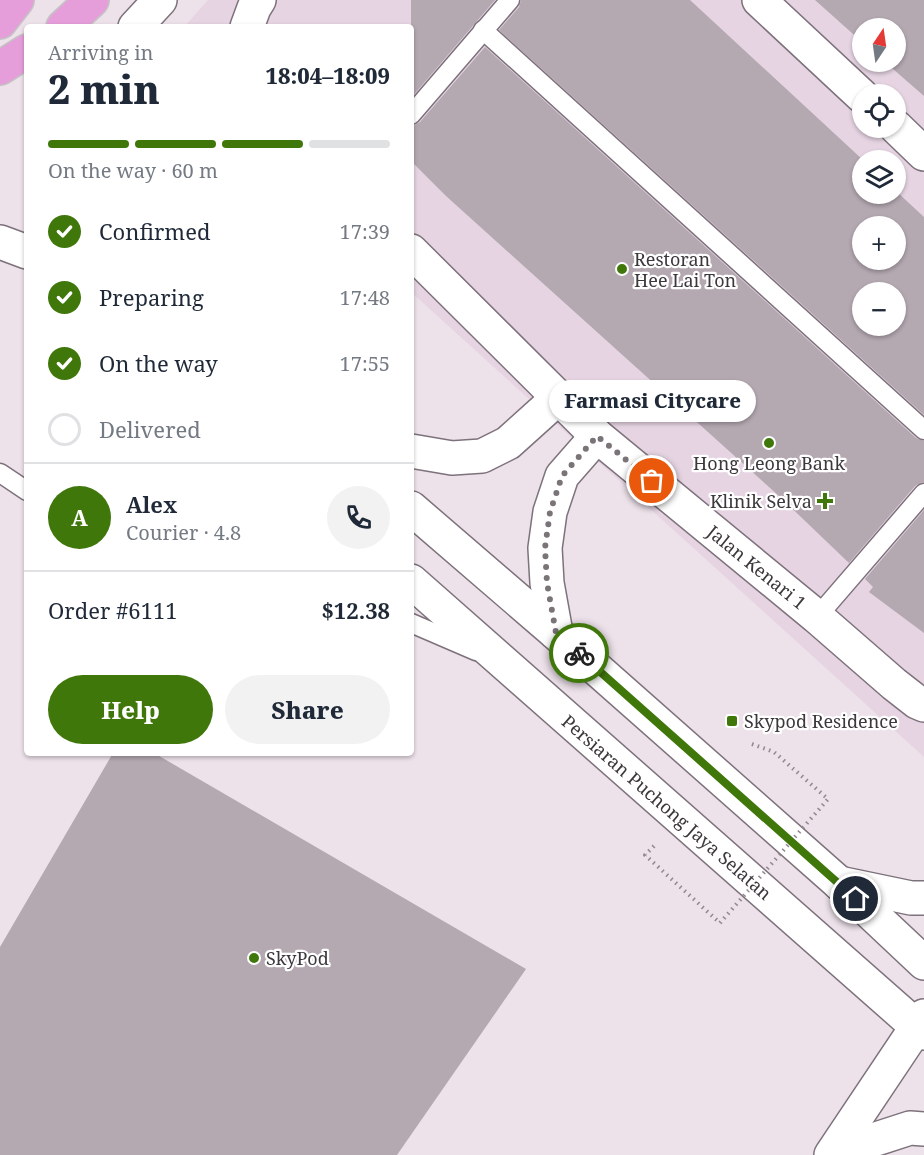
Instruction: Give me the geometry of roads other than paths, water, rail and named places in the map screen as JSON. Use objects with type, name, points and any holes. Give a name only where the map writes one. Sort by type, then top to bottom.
[{"type":"highway","points":[[0,22],[17,0]]},
{"type":"highway","points":[[66,24],[92,0]]},
{"type":"highway","points":[[0,68],[24,53]]},
{"type":"main road","points":[[138,24],[160,0]]},
{"type":"main road","points":[[248,24],[259,0]]},
{"type":"main road","points":[[759,0],[852,87]]},
{"type":"main road","points":[[906,137],[924,154]]},
{"type":"main road","points":[[0,242],[24,251]]},
{"type":"main road","name":"Jalan Kenari 1","points":[[414,254],[597,436],[818,617],[894,684],[924,705]]},
{"type":"main road","points":[[414,452],[452,458],[482,456],[508,443],[558,398]]},
{"type":"main road","points":[[556,633],[547,583],[545,548],[550,512],[562,476],[597,436]]},
{"type":"main road","points":[[414,511],[839,883],[924,963]]},
{"type":"main road","name":"Persiaran Puchong Jaya Selatan","points":[[414,584],[922,1025]]},
{"type":"main road","points":[[839,883],[911,898],[924,898]]},
{"type":"main road","points":[[832,1154],[922,1025]]},
{"type":"main road","points":[[832,1154],[910,1128],[924,1130]]},
{"type":"lane","points":[[414,111],[510,0]]},
{"type":"lane","points":[[483,30],[924,430]]},
{"type":"lane","points":[[0,473],[24,489]]},
{"type":"lane","points":[[818,617],[924,493]]},
{"type":"lane","points":[[414,624],[502,662]]},
{"type":"place","name":"Restoran Hee Lai Ton","points":[[622,269]]},
{"type":"place","name":"Hong Leong Bank","points":[[769,443]]},
{"type":"place","name":"Farmasi Citycare","points":[[652,481]]},
{"type":"place","name":"Klinik Selva","points":[[825,501]]},
{"type":"place","name":"Skypod Residence","points":[[732,721]]},
{"type":"place","name":"SkyPod","points":[[254,958]]}]
